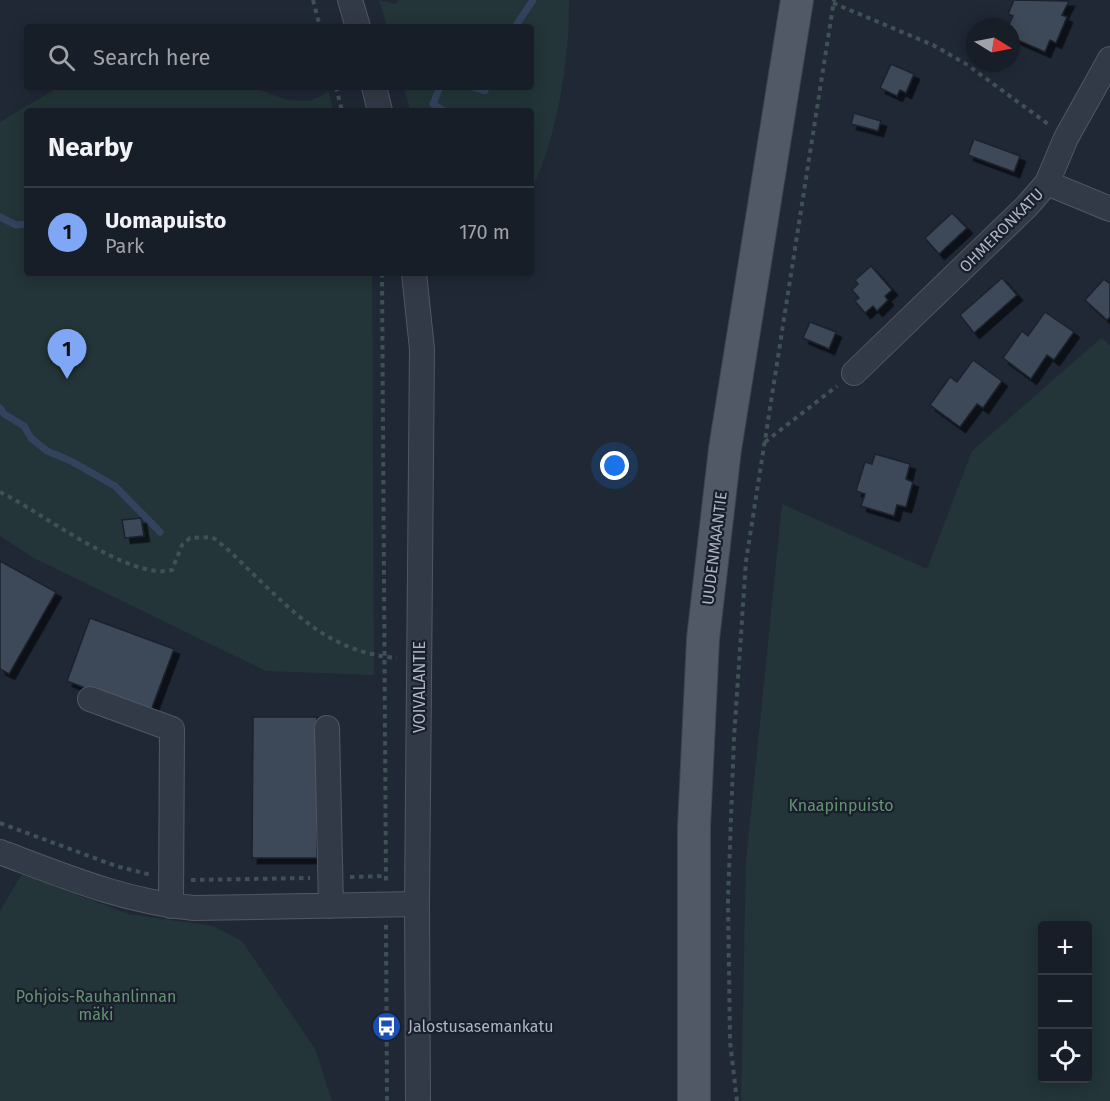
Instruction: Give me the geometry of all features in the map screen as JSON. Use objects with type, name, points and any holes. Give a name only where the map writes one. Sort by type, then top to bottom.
[{"type":"main road","name":"UUDENMAANTIE","points":[[694,1101],[694,827],[703,639],[725,449],[797,0]]},
{"type":"street","points":[[350,0],[356,24]]},
{"type":"street","name":"OHMERONKATU","points":[[854,372],[1012,221],[1047,183],[1066,138],[1110,59]]},
{"type":"street","points":[[375,90],[379,108]]},
{"type":"street","points":[[1047,183],[1110,209]]},
{"type":"street","name":"VOIVALANTIE","points":[[414,276],[422,349],[417,904],[418,1101]]},
{"type":"street","points":[[90,699],[172,729],[171,906]]},
{"type":"street","points":[[327,728],[331,906]]},
{"type":"street","points":[[0,852],[102,890],[171,906],[194,908],[417,904]]},
{"type":"path","points":[[313,0],[319,24]]},
{"type":"path","points":[[737,1101],[730,1042],[728,898],[734,737],[746,561],[833,2],[933,45],[966,64],[1066,138]]},
{"type":"path","points":[[337,90],[341,108]]},
{"type":"path","points":[[382,276],[387,1101]]},
{"type":"path","points":[[765,443],[854,372]]},
{"type":"path","points":[[0,492],[120,560],[161,573],[172,570],[182,545],[190,538],[212,537],[301,620],[323,636],[351,649],[385,657],[419,660]]},
{"type":"green space","points":[[379,0],[396,4],[398,0],[569,0],[567,46],[560,96],[548,146],[534,184],[534,108],[409,108],[405,90],[534,90],[534,24],[386,24]]},
{"type":"green space","points":[[54,90],[261,90],[287,100],[309,101],[329,92],[332,108],[24,108],[24,276],[372,276],[374,675],[266,671],[34,558],[0,536],[0,122]]},
{"type":"green space","name":"Knaapinpuisto","points":[[1101,338],[1110,345],[1110,1101],[741,1101],[746,861],[782,504],[927,569],[972,451]]},
{"type":"green space","name":"Pohjois-Rauhanlinnan mäki","points":[[22,874],[128,914],[213,926],[242,941],[315,1049],[332,1101],[0,1101],[0,911]]},
{"type":"building","points":[[1014,0],[1069,1],[1062,15],[1067,17],[1056,43],[1050,40],[1045,52],[1020,41],[1020,18],[1012,18],[1013,16],[1008,14]]},
{"type":"building","points":[[891,64],[914,74],[906,93],[900,90],[897,96],[880,88]]},
{"type":"building","points":[[854,113],[881,121],[878,131],[851,124]]},
{"type":"building","points":[[974,139],[1020,156],[1014,172],[968,155]]},
{"type":"building","points":[[952,213],[967,228],[939,254],[925,238]]},
{"type":"building","points":[[871,266],[892,290],[885,296],[888,300],[877,311],[873,306],[865,313],[855,301],[859,298],[852,290],[858,284],[855,280]]},
{"type":"building","points":[[1002,278],[1017,295],[974,333],[960,315]]},
{"type":"building","points":[[1104,279],[1110,284],[1110,317],[1107,320],[1085,300]]},
{"type":"building","points":[[1045,312],[1074,332],[1054,360],[1047,355],[1031,379],[1003,358],[1022,331],[1028,336]]},
{"type":"building","points":[[810,322],[836,332],[829,349],[803,338]]},
{"type":"building","points":[[973,360],[1002,381],[983,408],[977,404],[960,427],[930,405],[950,377],[957,382]]},
{"type":"building","points":[[875,454],[910,464],[906,479],[913,482],[906,507],[897,505],[894,516],[861,506],[865,494],[856,491],[865,462],[872,464]]},
{"type":"building","points":[[141,518],[144,536],[125,538],[122,520]]},
{"type":"building","points":[[0,561],[56,592],[9,674],[0,669]]},
{"type":"building","points":[[90,618],[174,649],[150,713],[67,681]]},
{"type":"building","points":[[253,717],[317,717],[317,858],[252,858]]},
{"type":"waterway","points":[[517,24],[533,0]]},
{"type":"waterway","points":[[439,90],[433,104],[439,108]]},
{"type":"waterway","points":[[482,90],[485,90]]},
{"type":"waterway","points":[[0,217],[16,225],[24,224]]},
{"type":"waterway","points":[[0,408],[4,414],[24,426],[31,438],[47,451],[71,461],[115,486],[160,532]]},
{"type":"place","name":"Uomapuisto","points":[[67,379]]},
{"type":"place","name":"Jalostusasemankatu","points":[[387,1026]]}]
